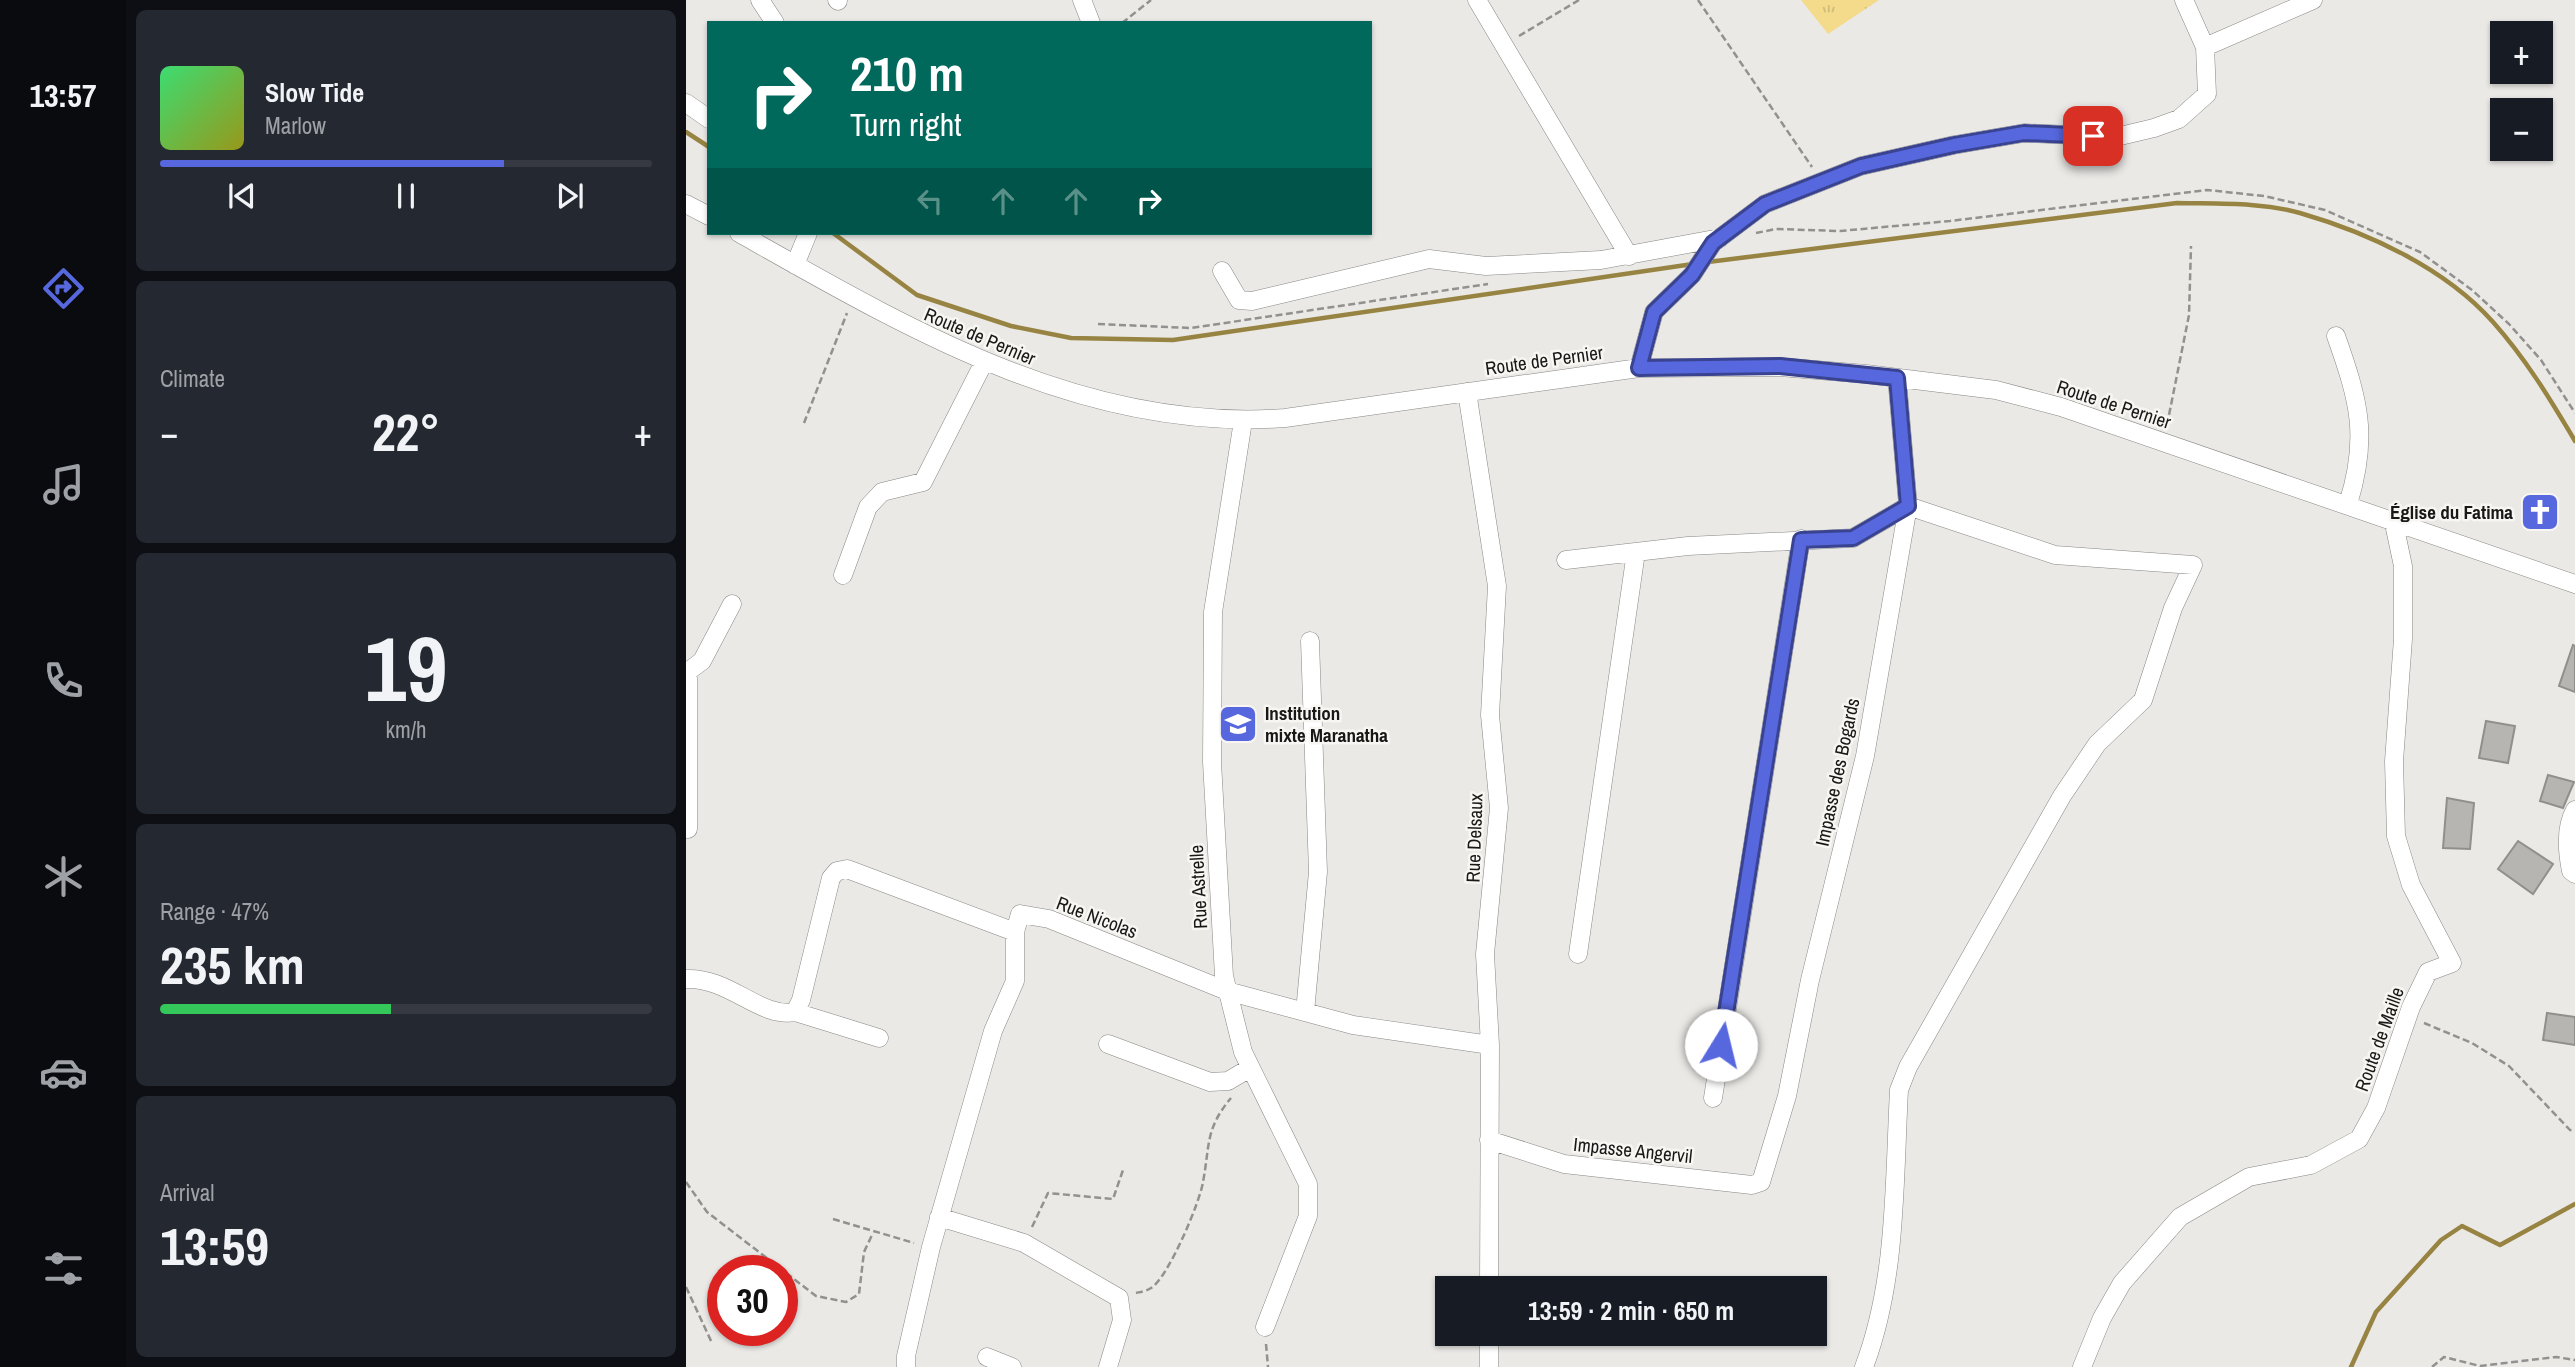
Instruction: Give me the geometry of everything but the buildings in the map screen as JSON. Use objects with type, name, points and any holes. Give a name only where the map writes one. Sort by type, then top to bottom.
[{"type":"street","points":[[760,0],[774,21]]},
{"type":"street","points":[[1082,0],[1090,21]]},
{"type":"street","points":[[1477,0],[1629,256]]},
{"type":"street","points":[[1639,368],[1654,312],[1692,275],[1716,241],[1765,204],[1861,166],[1954,145],[2024,133],[2116,137],[2179,119],[2207,94],[2205,47],[2183,0]]},
{"type":"street","points":[[2205,47],[2313,0]]},
{"type":"street","points":[[686,103],[707,118]]},
{"type":"street","points":[[686,206],[707,215]]},
{"type":"street","name":"Route de Pernier","points":[[742,235],[901,325],[984,362],[1035,382],[1127,406],[1184,417],[1243,421],[1639,368],[1780,366],[1897,378],[1996,390],[2061,407],[2393,519],[2575,584]]},
{"type":"street","points":[[795,265],[807,235]]},
{"type":"street","points":[[1222,271],[1239,300],[1252,301],[1429,259],[1507,266],[1629,256],[1716,241]]},
{"type":"street","points":[[2336,337],[2356,401],[2362,436],[2359,469],[2348,505]]},
{"type":"street","points":[[843,575],[864,512],[881,492],[923,482],[984,362]]},
{"type":"street","name":"Impasse des Bogards","points":[[1765,1169],[1787,1096],[1810,980],[1865,756],[1908,506],[1897,378]]},
{"type":"street","name":"Rue Delsaux","points":[[1467,392],[1497,586],[1490,715],[1499,808],[1485,954],[1490,1045],[1489,1276]]},
{"type":"street","name":"Rue Astrelle","points":[[1243,421],[1213,612],[1211,683],[1216,854],[1227,991],[1250,1068],[1308,1184],[1308,1216],[1265,1327]]},
{"type":"street","points":[[1566,560],[1688,545],[1853,538],[1908,506],[2055,555],[2193,565],[2174,608],[2143,700],[2097,744],[2062,796],[1908,1067],[1899,1090],[1889,1260],[1876,1337],[1864,1367]]},
{"type":"street","name":"Route de Maille","points":[[2082,1367],[2102,1318],[2122,1283],[2180,1217],[2249,1177],[2311,1165],[2359,1139],[2376,1108],[2408,1016],[2428,972],[2452,963],[2411,886],[2396,836],[2393,761],[2403,627],[2403,566],[2393,519]]},
{"type":"street","points":[[1713,1098],[1801,540]]},
{"type":"street","points":[[1578,954],[1636,552]]},
{"type":"street","points":[[688,829],[687,672],[702,661],[732,604]]},
{"type":"street","points":[[1305,1012],[1318,872],[1310,641]]},
{"type":"street","points":[[2575,810],[2569,820],[2568,856],[2571,871],[2575,874]]},
{"type":"street","points":[[795,1012],[801,1000],[831,878],[837,871],[847,869],[1015,932],[1015,981],[992,1031],[939,1217],[906,1356],[906,1367]]},
{"type":"street","name":"Rue Nicolas","points":[[1015,932],[1020,914],[1049,919],[1227,991],[1353,1025],[1490,1045]]},
{"type":"street","points":[[686,979],[713,980],[781,1015],[795,1012],[879,1038]]},
{"type":"street","points":[[1108,1044],[1210,1082],[1228,1082],[1250,1068]]},
{"type":"street","name":"Impasse Angervil","points":[[1489,1140],[1564,1164],[1752,1185],[1761,1182],[1765,1169]]},
{"type":"street","points":[[939,1217],[1024,1243],[1119,1298],[1122,1320],[1108,1367]]},
{"type":"street","points":[[1489,1346],[1489,1367]]},
{"type":"street","points":[[987,1357],[1012,1367]]},
{"type":"path","points":[[1125,21],[1151,0]]},
{"type":"path","points":[[1503,46],[1579,0]]},
{"type":"path","points":[[1698,0],[1822,181]]},
{"type":"path","points":[[1751,234],[1776,229],[1840,231],[2207,190],[2276,199],[2325,210],[2420,252],[2472,290],[2509,324],[2541,360],[2575,413]]},
{"type":"path","points":[[2164,442],[2189,315],[2191,246]]},
{"type":"path","points":[[1098,324],[1191,328],[1489,284]]},
{"type":"path","points":[[804,423],[853,297]]},
{"type":"path","points":[[2408,1016],[2472,1043],[2509,1066],[2570,1130],[2575,1130]]},
{"type":"path","points":[[1119,1298],[1152,1288],[1174,1259],[1203,1184],[1206,1143],[1215,1117]]},
{"type":"path","points":[[1024,1243],[1048,1193],[1112,1199],[1123,1170]]},
{"type":"path","points":[[686,1182],[707,1212],[816,1296],[846,1302],[859,1294],[864,1252],[873,1233]]},
{"type":"path","points":[[833,1219],[873,1233],[931,1247]]},
{"type":"path","points":[[686,1287],[707,1332]]},
{"type":"path","points":[[1265,1327],[1268,1367]]},
{"type":"path","points":[[2432,1367],[2444,1357],[2480,1366],[2556,1357],[2575,1360]]},
{"type":"green space","points":[[1801,0],[1879,0],[1828,34]]},
{"type":"waterway","points":[[686,132],[707,146]]},
{"type":"waterway","points":[[1708,262],[2177,203],[2239,204],[2285,209],[2326,221],[2379,242],[2429,269],[2452,285],[2493,322],[2516,350],[2575,441]]},
{"type":"waterway","points":[[836,235],[917,295],[1011,326],[1071,338],[1173,340],[1693,264]]},
{"type":"waterway","points":[[2351,1367],[2376,1312],[2441,1240],[2462,1226],[2500,1245],[2575,1204]]},
{"type":"place","name":"Église du Fatima","points":[[2540,512]]},
{"type":"place","name":"Institution mixte Maranatha","points":[[1238,724]]},
{"type":"route","points":[[1721,1045],[1801,540],[1853,538],[1908,506],[1897,378],[1780,366],[1639,368],[1654,312],[1692,275],[1713,243],[1765,204],[1861,166],[1954,145],[2024,133],[2093,136]]}]
